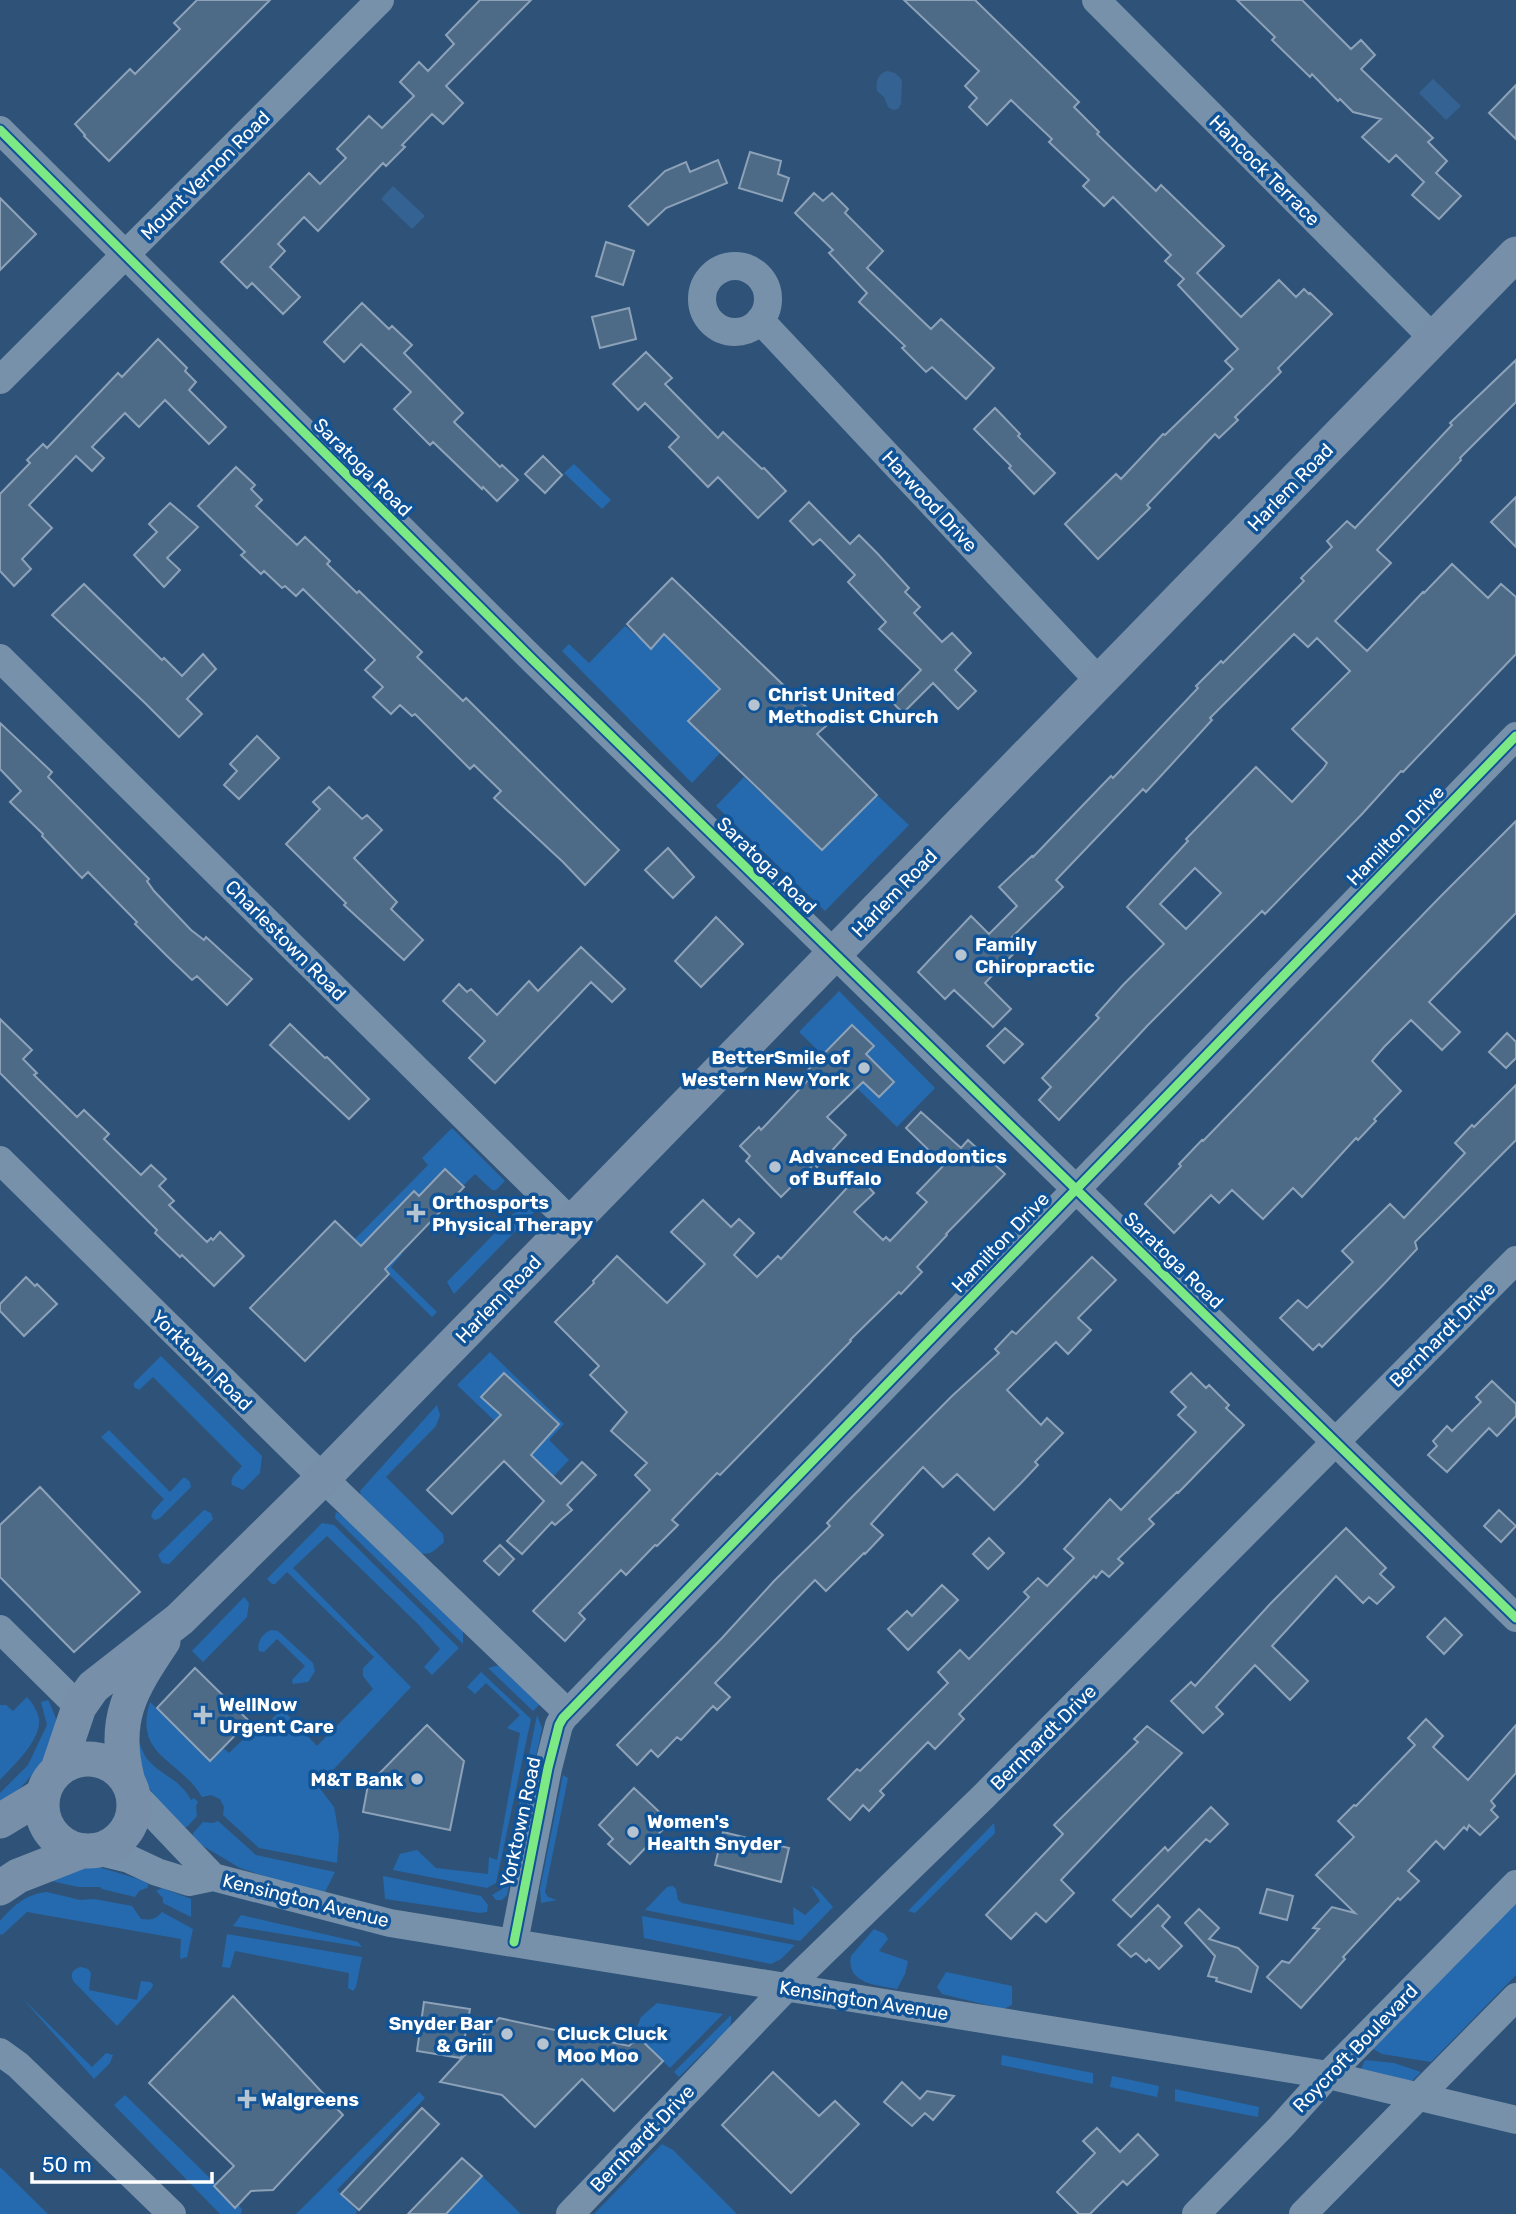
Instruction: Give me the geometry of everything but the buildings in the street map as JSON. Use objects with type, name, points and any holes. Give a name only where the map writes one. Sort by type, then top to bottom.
[{"type":"main road","name":"Harlem Road","points":[[50,1782],[79,1707],[93,1687],[180,1619],[323,1478],[1516,254]]},
{"type":"main road","name":"Harlem Road","points":[[130,1785],[121,1756],[126,1706],[162,1643],[180,1619]]},
{"type":"main road","points":[[0,1821],[50,1782],[71,1761],[86,1758],[102,1760],[116,1767],[130,1785],[135,1808],[131,1823],[123,1836],[111,1845],[28,1871],[0,1888]]},
{"type":"main road","points":[[50,1782],[42,1810],[46,1824],[55,1837],[67,1846],[89,1851]]},
{"type":"street","name":"Mount Vernon Road","points":[[0,380],[380,0]]},
{"type":"street","name":"Hancock Terrace","points":[[1096,0],[1434,339]]},
{"type":"street","name":"Saratoga Road","points":[[0,130],[834,955],[1516,1618]]},
{"type":"street","name":"Harwood Drive","points":[[760,320],[1100,682]]},
{"type":"street","name":"Charlestown Road","points":[[0,658],[572,1223]]},
{"type":"street","name":"Hamilton Drive","points":[[568,1713],[1516,736]]},
{"type":"street","name":"Yorktown Road","points":[[0,1160],[323,1478],[568,1713],[559,1725],[548,1768],[514,1942]]},
{"type":"street","name":"Bernhardt Drive","points":[[570,2214],[786,1987],[984,1796],[1516,1260]]},
{"type":"street","points":[[0,1629],[79,1707]]},
{"type":"street","name":"Kensington Avenue","points":[[130,1785],[213,1877]]},
{"type":"street","name":"Kensington Avenue","points":[[89,1851],[129,1860],[188,1882],[213,1877],[390,1923],[1328,2075],[1516,2120]]},
{"type":"street","name":"Roycroft Boulevard","points":[[1196,2214],[1516,1884]]},
{"type":"street","points":[[1303,2214],[1516,1997]]},
{"type":"street","points":[[0,2030],[9,2058],[172,2214]]},
{"type":"shaded area","points":[[887,71],[895,73],[902,80],[901,104],[898,109],[888,107],[884,97],[877,91],[878,79]]},
{"type":"shaded area","points":[[1433,79],[1461,106],[1446,120],[1419,93]]},
{"type":"shaded area","points":[[393,186],[425,216],[412,229],[381,199]]},
{"type":"shaded area","points":[[574,464],[611,500],[602,509],[564,473]]},
{"type":"shaded area","points":[[625,626],[651,648],[664,634],[720,689],[688,721],[720,753],[692,783],[562,651],[569,644],[589,663]]},
{"type":"shaded area","points":[[744,777],[822,850],[877,795],[909,825],[825,911],[716,806]]},
{"type":"shaded area","points":[[839,991],[935,1088],[897,1127],[799,1032]]},
{"type":"shaded area","points":[[452,1128],[505,1181],[496,1190],[492,1190],[475,1174],[463,1186],[445,1169],[419,1196],[413,1192],[377,1229],[402,1254],[391,1267],[437,1312],[432,1317],[354,1240],[428,1165],[422,1158]]},
{"type":"shaded area","points":[[525,1202],[534,1212],[454,1294],[447,1282]]},
{"type":"shaded area","points":[[490,1352],[564,1424],[549,1440],[569,1460],[537,1494],[524,1481],[540,1464],[457,1385]]},
{"type":"shaded area","points":[[161,1356],[262,1456],[260,1473],[243,1490],[231,1482],[242,1466],[153,1377],[139,1390],[134,1387],[134,1383]]},
{"type":"shaded area","points":[[437,1405],[440,1415],[436,1426],[386,1477],[443,1534],[444,1542],[424,1554],[361,1496],[360,1491]]},
{"type":"shaded area","points":[[109,1430],[170,1492],[183,1478],[190,1482],[191,1487],[160,1518],[155,1520],[151,1517],[164,1499],[101,1437]]},
{"type":"shaded area","points":[[204,1510],[211,1513],[213,1519],[169,1564],[162,1563],[158,1555]]},
{"type":"shaded area","points":[[336,1512],[349,1520],[463,1630],[463,1644],[335,1518]]},
{"type":"shaded area","points":[[322,1523],[334,1525],[459,1648],[432,1675],[424,1667],[440,1649],[418,1624],[327,1536],[293,1568],[411,1687],[318,1786],[334,1807],[339,1835],[337,1863],[259,1848],[223,1815],[224,1807],[220,1799],[211,1795],[202,1797],[193,1784],[161,1756],[148,1734],[146,1720],[150,1702],[210,1760],[223,1748],[229,1753],[259,1724],[263,1727],[278,1713],[285,1712],[317,1746],[373,1689],[363,1676],[363,1668],[374,1657],[287,1572],[275,1584],[267,1579]]},
{"type":"shaded area","points":[[244,1597],[249,1603],[247,1617],[203,1662],[192,1651]]},
{"type":"shaded area","points":[[271,1630],[278,1631],[313,1663],[315,1671],[308,1682],[293,1684],[292,1680],[305,1666],[277,1639],[264,1652],[259,1651],[261,1639]]},
{"type":"shaded area","points":[[500,1665],[540,1704],[533,1711],[488,1668]]},
{"type":"shaded area","points":[[481,1672],[531,1719],[496,1883],[487,1888],[393,1870],[400,1854],[417,1850],[436,1868],[488,1874],[489,1857],[497,1860],[520,1733],[507,1728],[520,1715],[486,1683],[475,1694],[467,1687]]},
{"type":"shaded area","points":[[27,1697],[38,1716],[38,1731],[24,1754],[0,1780],[0,1705],[6,1705],[13,1711]]},
{"type":"shaded area","points":[[48,1700],[57,1724],[56,1740],[34,1772],[0,1806],[0,1793],[28,1765],[47,1725],[41,1702]]},
{"type":"shaded area","points":[[537,1715],[542,1728],[507,1895],[502,1900],[496,1900],[492,1895],[502,1889]]},
{"type":"shaded area","points":[[138,1739],[148,1760],[176,1782],[191,1800],[194,1798],[198,1802],[197,1816],[187,1827],[180,1827],[144,1780],[135,1759],[134,1749]]},
{"type":"shaded area","points":[[563,1775],[568,1778],[545,1892],[548,1897],[557,1900],[541,1903],[540,1889]]},
{"type":"shaded area","points":[[218,1821],[256,1855],[335,1872],[325,1892],[285,1883],[240,1868],[193,1840],[193,1833],[203,1822]]},
{"type":"shaded area","points":[[994,1823],[995,1833],[915,1913],[908,1911]]},
{"type":"shaded area","points":[[78,1864],[92,1865],[145,1881],[149,1885],[135,1897],[100,1887],[78,1887],[43,1879]]},
{"type":"shaded area","points":[[383,1876],[481,1896],[488,1905],[487,1912],[385,1899]]},
{"type":"shaded area","points":[[673,1886],[678,1900],[682,1903],[794,1925],[793,1907],[805,1915],[820,1901],[811,1886],[833,1907],[800,1941],[645,1910],[667,1887]]},
{"type":"shaded area","points":[[162,1888],[191,1899],[191,1917],[163,1903],[163,1898],[156,1891]]},
{"type":"shaded area","points":[[47,1892],[80,1900],[94,1899],[132,1906],[141,1919],[153,1919],[162,1912],[193,1929],[187,1957],[180,1957],[181,1939],[27,1912],[0,1934],[0,1921],[15,1905],[33,1895]]},
{"type":"shaded area","points":[[1516,1900],[1516,1975],[1431,2062],[1382,2054],[1373,2049]]},
{"type":"shaded area","points":[[241,1915],[358,1942],[362,1947],[233,1926]]},
{"type":"shaded area","points":[[642,1916],[795,1945],[781,1959],[771,1964],[644,1938]]},
{"type":"shaded area","points":[[874,1929],[885,1934],[888,1939],[879,1951],[908,1961],[897,1989],[865,1982],[853,1972],[851,1956]]},
{"type":"shaded area","points":[[227,1934],[362,1957],[356,1987],[353,1991],[348,1988],[349,1973],[235,1951],[230,1968],[222,1967]]},
{"type":"shaded area","points":[[81,1967],[91,1973],[89,1990],[137,2000],[141,1981],[150,1982],[153,1984],[152,1988],[117,2026],[74,1982],[73,1972]]},
{"type":"shaded area","points":[[946,1972],[1012,1986],[1012,2005],[1003,2009],[942,1994],[937,1987]]},
{"type":"shaded area","points":[[23,1999],[92,2067],[106,2053],[113,2055],[110,2063],[94,2079]]},
{"type":"shaded area","points":[[657,2003],[723,2014],[670,2068],[639,2037],[630,2045],[641,2017]]},
{"type":"shaded area","points":[[731,2015],[730,2027],[726,2033],[679,2077],[674,2072]]},
{"type":"shaded area","points":[[1002,2055],[1093,2073],[1093,2084],[1001,2065]]},
{"type":"shaded area","points":[[1365,2060],[1394,2063],[1421,2072],[1412,2081],[1361,2069]]},
{"type":"shaded area","points":[[1112,2076],[1159,2086],[1157,2097],[1110,2087]]},
{"type":"shaded area","points":[[1175,2089],[1259,2107],[1258,2117],[1175,2101]]},
{"type":"shaded area","points":[[419,2092],[425,2098],[337,2190],[357,2211],[356,2214],[296,2214]]},
{"type":"shaded area","points":[[125,2095],[216,2184],[214,2187],[235,2207],[238,2205],[242,2209],[241,2214],[220,2214],[114,2105]]},
{"type":"shaded area","points":[[662,2144],[673,2150],[737,2214],[594,2214]]},
{"type":"shaded area","points":[[0,2167],[48,2214],[0,2214]]},
{"type":"shaded area","points":[[482,2176],[521,2214],[446,2214]]},
{"type":"cycle path","points":[[0,130],[533,660],[1516,1618]]},
{"type":"cycle path","points":[[514,1942],[548,1768],[563,1718],[1516,736]]},
{"type":"place","name":"Christ United Methodist Church","points":[[754,705]]},
{"type":"place","name":"Family Chiropractic","points":[[961,955]]},
{"type":"place","name":"BetterSmile of Western New York","points":[[864,1068]]},
{"type":"place","name":"Advanced Endodontics of Buffalo","points":[[775,1167]]},
{"type":"place","name":"Orthosports Physical Therapy","points":[[416,1213]]},
{"type":"place","name":"WellNow Urgent Care","points":[[203,1715]]},
{"type":"place","name":"M&T Bank","points":[[417,1779]]},
{"type":"place","name":"Women's Health Snyder","points":[[633,1832]]},
{"type":"place","name":"Snyder Bar & Grill","points":[[507,2034]]},
{"type":"place","name":"Cluck Cluck Moo Moo","points":[[543,2044]]},
{"type":"place","name":"Walgreens","points":[[247,2099]]}]
